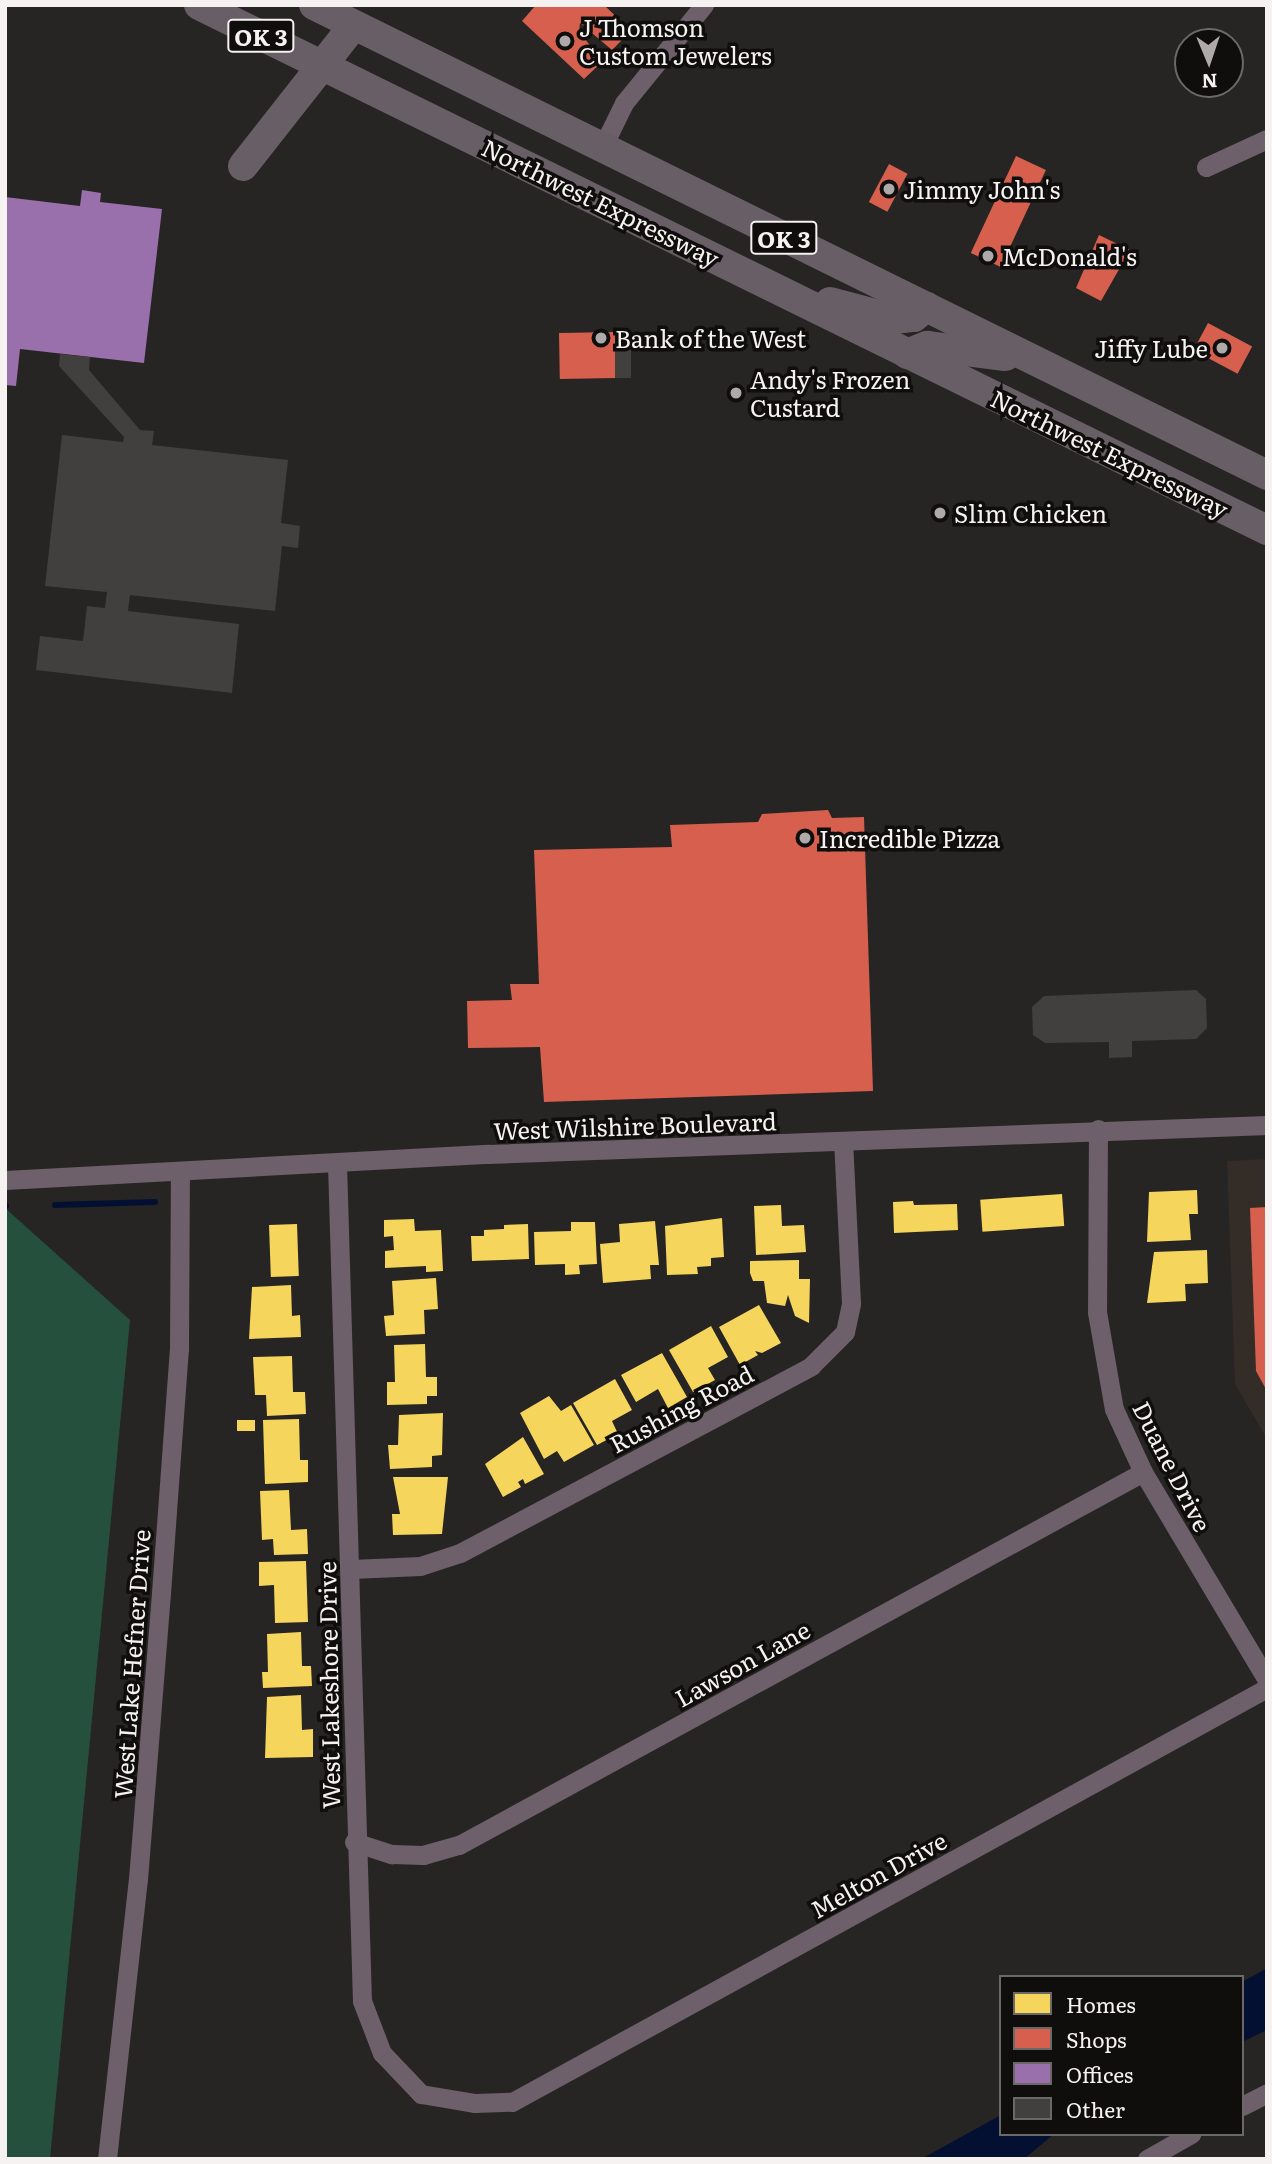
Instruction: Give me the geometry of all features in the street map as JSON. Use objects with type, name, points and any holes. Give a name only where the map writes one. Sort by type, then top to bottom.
[{"type":"highway","name":"Northwest Expressway","points":[[199,5],[1267,530]]},
{"type":"highway","name":"Northwest Expressway","points":[[314,5],[1267,475]]},
{"type":"highway","points":[[354,25],[253,168],[322,94],[335,85],[355,82]]},
{"type":"highway","points":[[785,292],[894,319],[914,317],[926,307]]},
{"type":"highway","points":[[907,354],[927,346],[1036,360]]},
{"type":"street","points":[[602,148],[624,103],[704,5]]},
{"type":"street","points":[[1206,167],[1267,139]]},
{"type":"street","name":"West Wilshire Boulevard","points":[[5,1180],[1098,1129],[1267,1125]]},
{"type":"street","name":"Duane Drive","points":[[1098,1129],[1097,1312],[1114,1409],[1143,1472],[1267,1680]]},
{"type":"street","name":"Rushing Road","points":[[352,1569],[420,1566],[460,1553],[811,1366],[845,1332],[851,1303],[843,1142]]},
{"type":"street","name":"West Lakeshore Drive","points":[[337,1164],[352,1569],[354,1842],[362,2001],[382,2053],[421,2094],[475,2103],[512,2102]]},
{"type":"street","name":"West Lake Hefner Drive","points":[[107,2159],[138,1879],[179,1349],[180,1171]]},
{"type":"street","name":"Lawson Lane","points":[[354,1842],[392,1854],[424,1855],[459,1845],[1143,1472]]},
{"type":"street","name":"Melton Drive","points":[[512,2102],[1267,1689]]},
{"type":"street","points":[[1244,2105],[1267,2092]]},
{"type":"street","points":[[1147,2159],[1187,2136]]},
{"type":"shaded area","points":[[1267,1159],[1267,1439],[1235,1384],[1227,1161]]},
{"type":"green space","points":[[5,1208],[130,1320],[50,2159],[5,2159]]},
{"type":"water","points":[[1267,1968],[1267,2030],[1244,2041],[1244,1981]]},
{"type":"water","points":[[999,2116],[999,2136],[1052,2136],[1024,2159],[921,2159]]},
{"type":"building: Homes","points":[[1197,1190],[1198,1214],[1189,1214],[1191,1240],[1147,1242],[1149,1192]]},
{"type":"building: Homes","points":[[1062,1194],[1064,1226],[982,1232],[980,1200]]},
{"type":"building: Homes","points":[[913,1201],[914,1205],[957,1204],[958,1230],[894,1233],[893,1202]]},
{"type":"building: Homes","points":[[781,1205],[782,1226],[804,1225],[806,1252],[756,1255],[754,1206]]},
{"type":"building: Homes","points":[[722,1218],[724,1257],[711,1258],[711,1266],[697,1267],[698,1274],[667,1275],[665,1226]]},
{"type":"building: Homes","points":[[414,1219],[415,1231],[441,1230],[443,1271],[426,1272],[426,1266],[385,1268],[385,1251],[394,1250],[393,1236],[384,1237],[384,1220]]},
{"type":"building: Homes","points":[[655,1221],[659,1265],[650,1265],[651,1279],[603,1283],[600,1244],[620,1242],[619,1224]]},
{"type":"building: Homes","points":[[571,1222],[595,1222],[597,1264],[579,1265],[580,1274],[565,1275],[565,1264],[535,1265],[534,1232],[571,1231]]},
{"type":"building: Homes","points":[[297,1224],[299,1276],[271,1277],[269,1225]]},
{"type":"building: Homes","points":[[528,1224],[529,1259],[472,1261],[471,1236],[484,1236],[484,1230],[504,1229],[504,1225]]},
{"type":"building: Homes","points":[[1207,1250],[1208,1283],[1185,1284],[1186,1301],[1147,1303],[1154,1252]]},
{"type":"building: Homes","points":[[799,1260],[799,1279],[810,1279],[809,1323],[795,1316],[788,1295],[785,1306],[767,1303],[764,1281],[753,1281],[750,1273],[750,1261]]},
{"type":"building: Homes","points":[[436,1278],[438,1309],[424,1310],[425,1334],[386,1336],[384,1316],[394,1315],[392,1281]]},
{"type":"building: Homes","points":[[291,1285],[292,1316],[300,1315],[301,1337],[249,1339],[252,1287]]},
{"type":"building: Homes","points":[[759,1305],[781,1343],[762,1353],[755,1351],[758,1355],[740,1365],[719,1327]]},
{"type":"building: Homes","points":[[711,1326],[728,1357],[708,1368],[715,1380],[693,1392],[669,1350]]},
{"type":"building: Homes","points":[[425,1344],[426,1377],[437,1377],[437,1396],[427,1396],[427,1404],[387,1405],[387,1382],[395,1382],[394,1345]]},
{"type":"building: Homes","points":[[662,1353],[687,1397],[668,1408],[658,1389],[636,1402],[621,1375]]},
{"type":"building: Homes","points":[[292,1356],[293,1392],[305,1392],[306,1414],[267,1416],[266,1395],[255,1395],[253,1357]]},
{"type":"building: Homes","points":[[615,1379],[632,1410],[612,1421],[618,1434],[597,1445],[573,1403]]},
{"type":"building: Homes","points":[[549,1396],[561,1411],[571,1405],[594,1445],[564,1462],[557,1451],[544,1459],[520,1413]]},
{"type":"building: Homes","points":[[443,1413],[442,1455],[432,1456],[432,1467],[390,1469],[388,1445],[398,1445],[399,1415]]},
{"type":"building: Homes","points":[[299,1419],[300,1460],[308,1460],[308,1482],[265,1484],[263,1420]]},
{"type":"building: Homes","points":[[237,1420],[255,1420],[255,1431],[237,1431]]},
{"type":"building: Homes","points":[[523,1437],[544,1474],[525,1484],[523,1479],[518,1482],[521,1487],[503,1497],[485,1464]]},
{"type":"building: Homes","points":[[393,1477],[448,1477],[442,1534],[393,1535],[392,1514],[400,1514]]},
{"type":"building: Homes","points":[[289,1490],[291,1530],[307,1529],[308,1554],[274,1555],[273,1539],[262,1540],[260,1491]]},
{"type":"building: Homes","points":[[306,1561],[308,1622],[275,1623],[274,1585],[259,1586],[259,1562]]},
{"type":"building: Homes","points":[[301,1632],[302,1666],[311,1666],[312,1686],[263,1688],[262,1672],[268,1672],[267,1634]]},
{"type":"building: Homes","points":[[301,1695],[302,1730],[313,1729],[313,1757],[265,1758],[267,1697]]},
{"type":"building: Shops","name":"J Thomson Custom Jewelers","points":[[536,5],[604,5],[631,31],[612,50],[580,23],[579,32],[603,61],[584,79],[522,21]]},
{"type":"building: Shops","points":[[1016,156],[1046,170],[1001,267],[971,253]]},
{"type":"building: Shops","name":"Jimmy John's","points":[[889,164],[908,174],[887,212],[869,202]]},
{"type":"building: Shops","points":[[1099,235],[1130,250],[1101,301],[1076,288]]},
{"type":"building: Shops","name":"Jiffy Lube","points":[[1208,323],[1252,346],[1238,374],[1193,350]]},
{"type":"building: Shops","points":[[615,332],[616,378],[560,379],[559,333]]},
{"type":"building: Shops","points":[[828,810],[832,818],[864,817],[873,1091],[544,1102],[540,1047],[468,1048],[467,1001],[512,1000],[510,984],[539,984],[534,850],[672,847],[670,825],[758,822],[762,814]]},
{"type":"building: Shops","points":[[1267,1207],[1267,1391],[1256,1371],[1250,1208]]},
{"type":"building: Offices","points":[[82,190],[101,193],[100,202],[162,209],[144,363],[20,349],[16,386],[5,385],[5,197],[80,206]]},
{"type":"building: Other","points":[[615,332],[631,332],[631,378],[615,378]]},
{"type":"building: Other","points":[[60,354],[90,357],[89,370],[140,430],[154,431],[152,445],[288,460],[281,523],[300,526],[298,548],[282,546],[275,611],[130,595],[128,611],[239,624],[232,693],[36,670],[40,636],[83,641],[87,606],[105,608],[107,592],[45,586],[62,435],[123,442],[124,437],[59,366]]},
{"type":"building: Other","points":[[1196,990],[1206,999],[1207,1028],[1196,1039],[1132,1041],[1132,1057],[1109,1058],[1109,1042],[1045,1043],[1033,1035],[1032,1007],[1044,996]]},
{"type":"waterway","points":[[55,1205],[155,1202]]},
{"type":"place","name":"J Thomson Custom Jewelers","points":[[565,41]]},
{"type":"place","name":"Jimmy John's","points":[[889,189]]},
{"type":"place","name":"McDonald's","points":[[988,256]]},
{"type":"place","name":"Bank of the West","points":[[601,338]]},
{"type":"place","name":"Jiffy Lube","points":[[1222,348]]},
{"type":"place","name":"Andy's Frozen Custard","points":[[736,393]]},
{"type":"place","name":"Slim Chicken","points":[[940,513]]},
{"type":"place","name":"Incredible Pizza","points":[[805,838]]}]
